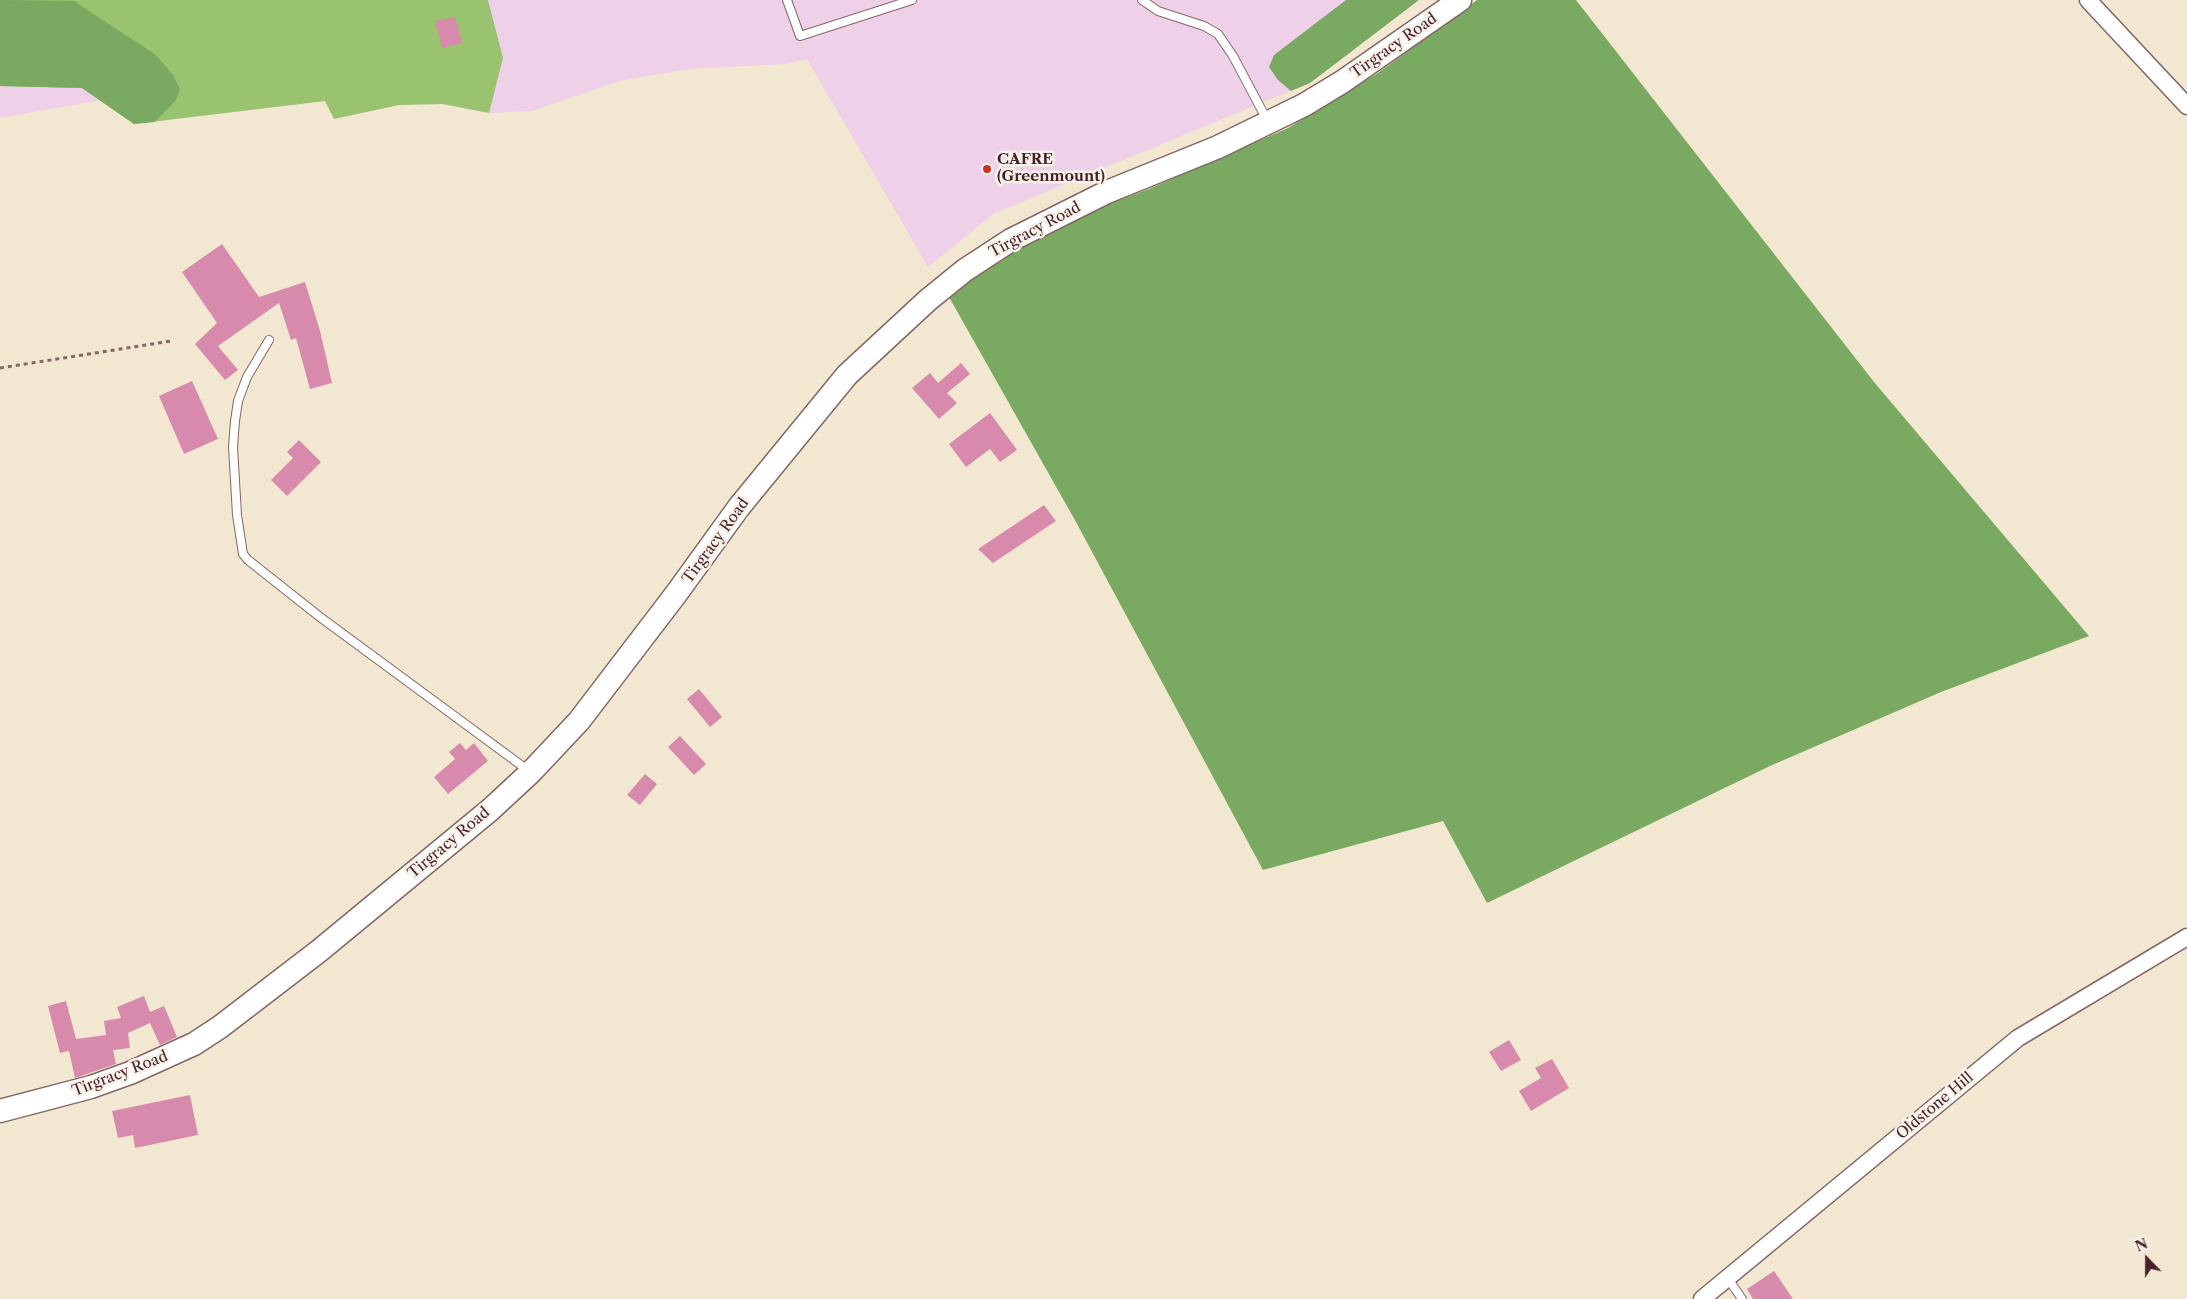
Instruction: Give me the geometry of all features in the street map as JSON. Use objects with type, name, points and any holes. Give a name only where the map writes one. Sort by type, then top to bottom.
[{"type":"street","name":"Tirgracy Road","points":[[0,1111],[82,1090],[130,1073],[166,1058],[207,1035],[319,952],[490,810],[531,772],[602,693],[847,375],[928,300],[965,270],[1010,240],[1107,192],[1218,147],[1269,123],[1342,82],[1460,0]]},
{"type":"street","points":[[2088,0],[2187,106]]},
{"type":"street","name":"Oldstone Hill","points":[[1702,1299],[2018,1038],[2187,937]]},
{"type":"lane","points":[[787,0],[800,36],[912,0]]},
{"type":"lane","points":[[1142,0],[1158,11],[1204,26],[1218,34],[1233,56],[1269,123]]},
{"type":"lane","points":[[269,340],[247,377],[238,401],[234,421],[233,448],[236,496],[243,554],[312,611],[531,772]]},
{"type":"lane","points":[[1727,1278],[1742,1299]]},
{"type":"path","points":[[0,368],[171,341]]},
{"type":"shaded area","name":"CAFRE (Greenmount)","points":[[0,0],[1419,0],[1310,83],[995,213],[928,267],[807,59],[786,64],[689,69],[620,81],[532,111],[489,113],[443,104],[399,105],[334,119],[325,101],[134,124],[102,100],[0,118]]},
{"type":"green space","points":[[0,0],[488,0],[503,58],[489,113],[443,104],[399,105],[334,119],[325,101],[134,124],[82,88],[0,86]]},
{"type":"green space","points":[[0,0],[74,1],[156,55],[173,75],[180,89],[176,100],[155,122],[134,124],[82,88],[0,86]]},
{"type":"green space","points":[[1346,0],[1419,0],[1310,83],[1291,91],[1278,80],[1269,67],[1274,55]]},
{"type":"green space","points":[[1477,0],[1576,0],[1874,382],[2089,636],[1941,692],[1770,766],[1487,903],[1443,821],[1263,870],[1076,522],[949,297],[1004,253],[1073,217],[1149,189],[1288,128],[1378,73]]},
{"type":"building","points":[[455,17],[462,43],[442,48],[435,21]]},
{"type":"building","points":[[222,244],[259,297],[305,282],[320,331],[332,383],[310,389],[296,338],[291,340],[279,303],[218,346],[238,370],[225,380],[195,344],[217,323],[182,272]]},
{"type":"building","points":[[961,363],[970,374],[947,393],[957,403],[939,419],[912,388],[930,373],[938,383]]},
{"type":"building","points":[[192,381],[218,439],[184,454],[159,396]]},
{"type":"building","points":[[990,413],[1017,450],[1000,462],[990,449],[966,467],[949,444]]},
{"type":"building","points":[[299,440],[321,462],[287,496],[271,480],[293,458],[287,452]]},
{"type":"building","points":[[1044,505],[1056,521],[993,563],[978,549]]},
{"type":"building","points":[[699,689],[722,717],[710,727],[687,699]]},
{"type":"building","points":[[680,736],[706,764],[694,775],[668,747]]},
{"type":"building","points":[[460,743],[466,750],[474,743],[488,761],[448,794],[434,777],[455,759],[449,752]]},
{"type":"building","points":[[645,774],[657,784],[640,805],[627,795]]},
{"type":"building","points":[[144,996],[150,1012],[164,1006],[177,1037],[160,1045],[150,1023],[128,1033],[130,1048],[113,1050],[116,1064],[75,1078],[69,1051],[60,1053],[48,1006],[66,1001],[76,1039],[106,1035],[104,1021],[121,1018],[117,1007]]},
{"type":"building","points":[[1509,1040],[1521,1060],[1501,1071],[1489,1052]]},
{"type":"building","points":[[1552,1059],[1569,1088],[1531,1111],[1519,1091],[1541,1078],[1535,1068]]},
{"type":"building","points":[[190,1095],[198,1135],[135,1148],[133,1135],[118,1138],[112,1111]]},
{"type":"building","points":[[1774,1271],[1793,1299],[1753,1299],[1747,1289]]},
{"type":"place","name":"CAFRE (Greenmount)","points":[[987,169]]}]
